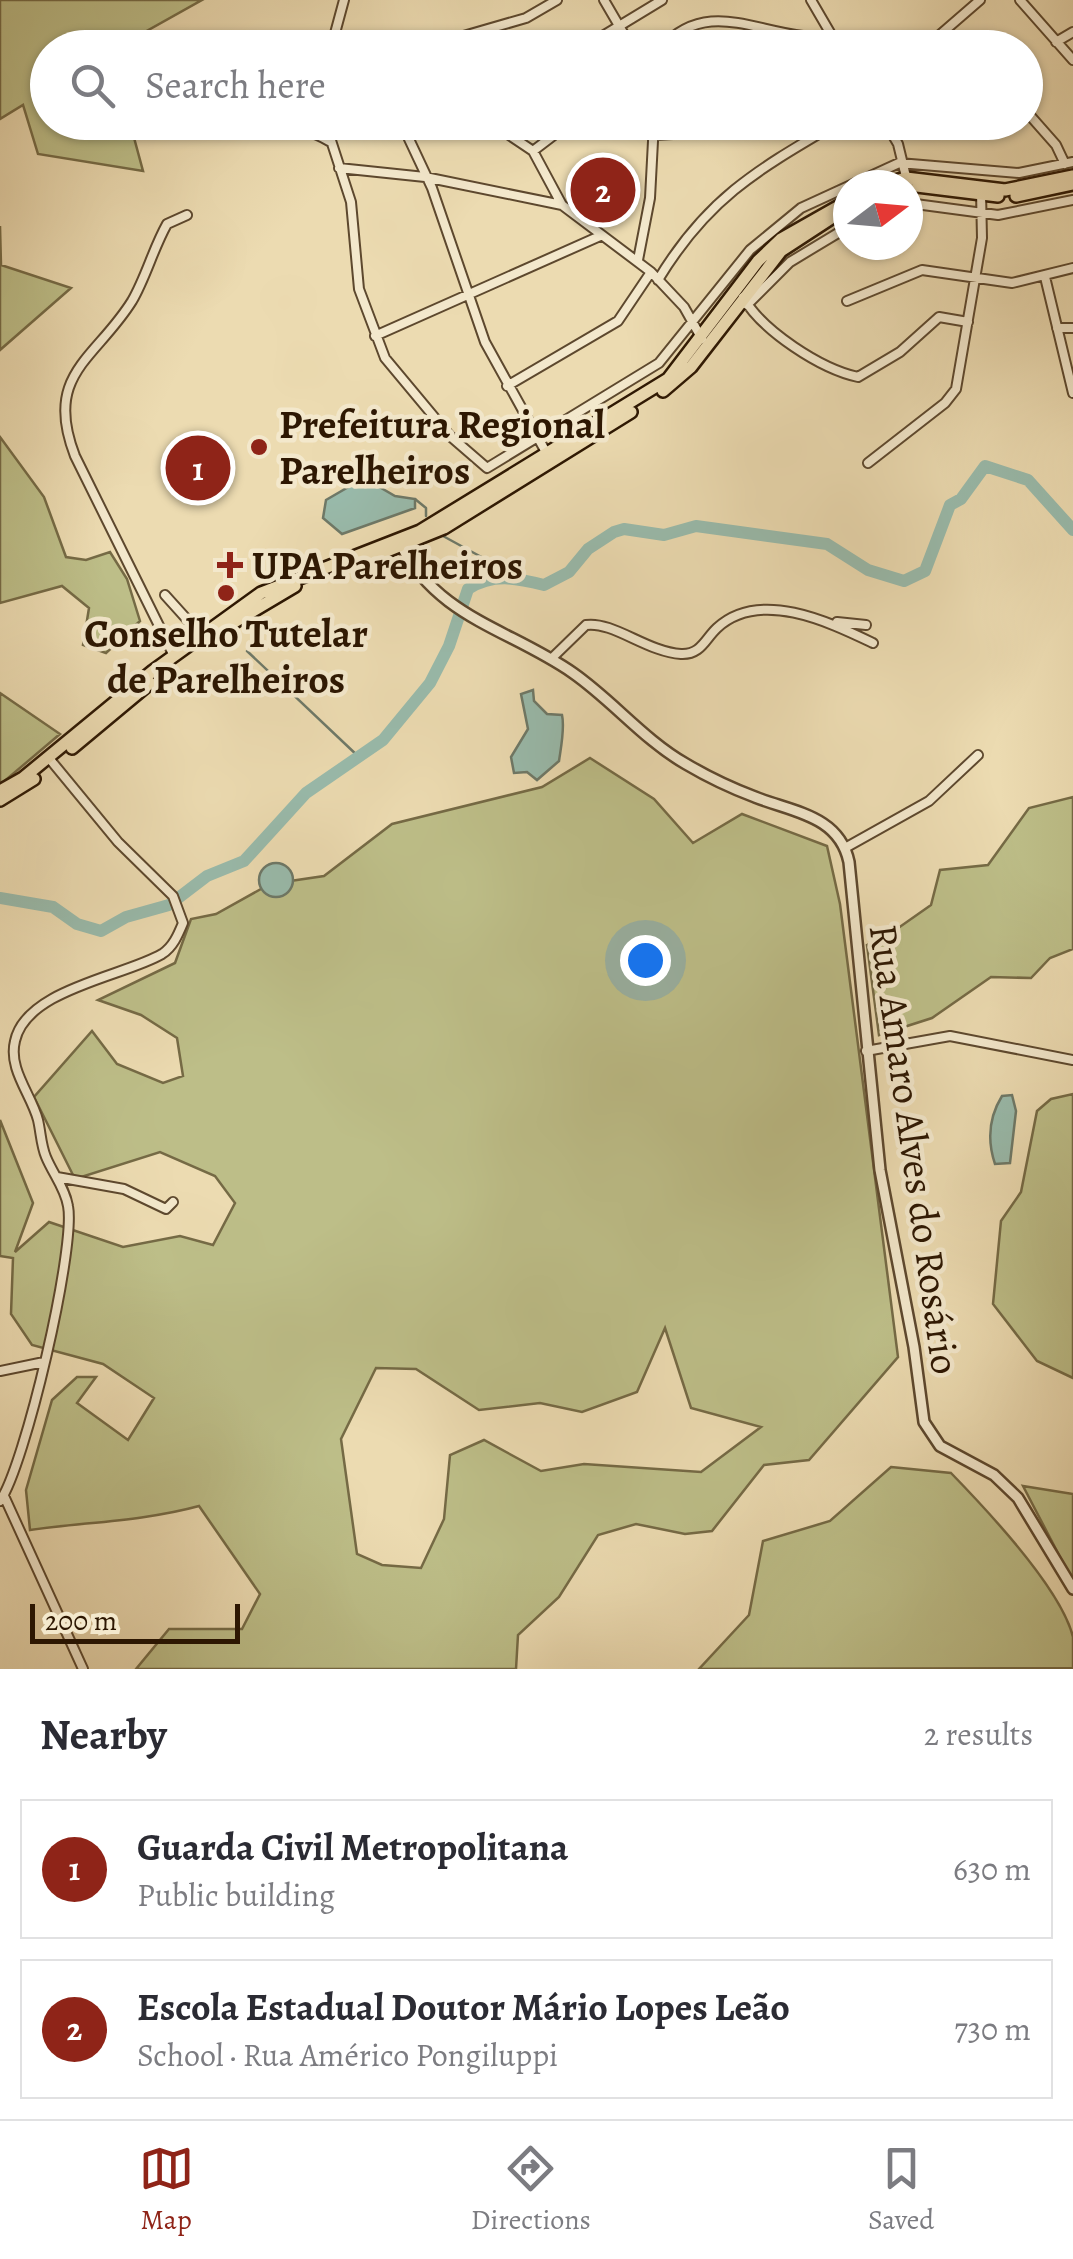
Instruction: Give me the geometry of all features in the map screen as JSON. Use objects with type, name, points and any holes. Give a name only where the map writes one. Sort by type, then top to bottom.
[{"type":"main road","points":[[981,192],[1023,188],[1073,176]]},
{"type":"main road","points":[[923,185],[1020,196],[1073,184]]},
{"type":"main road","points":[[155,674],[287,588],[444,528],[671,387],[739,299],[757,260],[794,231],[833,209]]},
{"type":"main road","points":[[757,260],[833,218]]},
{"type":"main road","points":[[0,800],[174,656],[272,587],[400,544]]},
{"type":"main road","points":[[0,791],[50,760]]},
{"type":"street","points":[[336,30],[344,0]]},
{"type":"street","points":[[485,30],[526,18],[557,0]]},
{"type":"street","points":[[604,0],[622,30]]},
{"type":"street","points":[[613,30],[662,0]]},
{"type":"street","points":[[810,0],[828,30]]},
{"type":"street","points":[[946,30],[980,0]]},
{"type":"street","points":[[1020,0],[1073,60]]},
{"type":"street","points":[[678,30],[724,14],[781,30]]},
{"type":"street","points":[[1056,42],[1073,32]]},
{"type":"street","points":[[328,141],[351,202],[360,289],[389,366],[474,460],[487,468],[659,364],[801,208],[902,163],[1019,173],[1069,163],[1043,131]]},
{"type":"street","points":[[409,140],[507,386],[550,459]]},
{"type":"street","points":[[517,140],[533,151],[562,206],[655,276],[684,307],[705,341]]},
{"type":"street","points":[[533,151],[547,140]]},
{"type":"street","points":[[638,260],[650,198],[654,140]]},
{"type":"street","points":[[507,386],[618,321],[727,192],[811,140]]},
{"type":"street","points":[[892,140],[904,170]]},
{"type":"street","points":[[888,166],[888,170]]},
{"type":"street","points":[[338,168],[425,177],[562,206]]},
{"type":"street","points":[[868,462],[952,396],[960,379],[982,211],[981,192]]},
{"type":"street","points":[[923,205],[1012,214],[1073,200]]},
{"type":"street","points":[[174,656],[75,456],[69,437],[68,396],[73,372],[130,304],[168,224],[187,215]]},
{"type":"street","points":[[375,336],[600,236]]},
{"type":"street","points":[[833,236],[739,299],[788,342],[858,378],[886,362],[939,316],[968,322]]},
{"type":"street","points":[[847,301],[922,270],[1012,283],[1073,268]]},
{"type":"street","points":[[1045,277],[1073,393]]},
{"type":"street","points":[[1057,328],[1073,328]]},
{"type":"street","points":[[400,544],[424,580],[454,609],[551,659],[615,704],[684,763],[750,796],[813,817],[846,848],[929,801],[978,755]]},
{"type":"street","points":[[165,595],[202,636]]},
{"type":"street","points":[[551,659],[586,625],[607,626],[635,642],[684,654],[703,646],[724,622],[743,615],[791,612],[866,625]]},
{"type":"street","points":[[827,621],[872,643]]},
{"type":"street","points":[[50,760],[118,842],[173,896],[183,923],[172,946],[162,954],[92,979],[29,1017],[16,1034],[16,1065],[68,1206],[66,1265],[44,1362],[2,1499],[83,1669]]},
{"type":"street","name":"Rua Amaro Alves do Rosário","points":[[846,848],[885,1208],[914,1347],[925,1426],[943,1448],[990,1472],[1018,1498],[1040,1528],[1073,1588]]},
{"type":"street","points":[[866,1052],[950,1036],[1073,1060]]},
{"type":"street","points":[[57,1178],[124,1189],[154,1202]]},
{"type":"street","points":[[0,1371],[44,1362]]},
{"type":"green space","points":[[0,0],[202,0],[148,30],[30,30],[30,128],[23,105],[0,119]]},
{"type":"green space","points":[[34,140],[135,140],[143,171],[38,154]]},
{"type":"green space","points":[[0,226],[1,265],[71,288],[0,350]]},
{"type":"green space","points":[[0,437],[44,497],[66,557],[86,560],[110,552],[127,579],[140,621],[106,653],[83,645],[89,608],[62,586],[0,603]]},
{"type":"green space","points":[[0,693],[60,734],[1,784],[0,784]]},
{"type":"green space","points":[[590,758],[654,799],[693,843],[742,814],[827,846],[840,904],[898,1357],[809,1460],[764,1465],[712,1531],[685,1534],[636,1524],[598,1535],[559,1597],[518,1635],[516,1669],[136,1669],[169,1629],[242,1629],[260,1594],[199,1506],[136,1518],[30,1530],[26,1490],[52,1400],[77,1377],[96,1377],[77,1403],[128,1440],[154,1398],[103,1364],[32,1345],[11,1314],[13,1258],[0,1256],[0,1120],[33,1203],[15,1252],[49,1222],[123,1247],[180,1236],[213,1245],[235,1203],[215,1176],[160,1152],[75,1179],[34,1097],[92,1031],[117,1064],[163,1083],[183,1076],[177,1038],[141,1015],[98,1000],[175,963],[191,919],[216,914],[270,884],[324,876],[392,824],[542,787]],"holes":[[[665,1328],[691,1408],[761,1427],[701,1472],[584,1464],[541,1471],[484,1440],[450,1455],[444,1519],[421,1568],[382,1565],[357,1554],[341,1439],[376,1368],[416,1369],[479,1410],[540,1403],[582,1412],[637,1392]]]},
{"type":"green space","points":[[1073,797],[1073,949],[1050,958],[1031,978],[991,977],[932,1018],[879,1035],[867,945],[884,938],[931,905],[940,870],[988,865],[1029,808]]},
{"type":"green space","points":[[1073,1094],[1073,1378],[1037,1361],[993,1304],[1001,1221],[1021,1192],[1037,1111],[1051,1099]]},
{"type":"green space","points":[[891,1467],[951,1473],[983,1507],[1021,1550],[1066,1617],[1073,1637],[1073,1668],[699,1669],[749,1615],[763,1541],[830,1521]]},
{"type":"green space","points":[[1023,1486],[1073,1494],[1073,1582]]},
{"type":"shaded area","points":[[364,478],[395,496],[415,499],[415,508],[342,534],[323,518],[326,500]]},
{"type":"shaded area","points":[[533,690],[534,701],[547,714],[562,715],[563,726],[559,761],[537,780],[527,772],[514,773],[511,757],[528,729],[521,694]]},
{"type":"shaded area","points":[[276,863],[288,868],[293,880],[288,892],[276,897],[264,892],[259,880],[264,868]]},
{"type":"shaded area","points":[[1012,1095],[1016,1111],[1010,1163],[995,1164],[990,1137],[992,1120],[1002,1096]]},
{"type":"waterway","points":[[0,898],[53,907],[77,924],[101,931],[126,917],[169,905],[207,876],[244,861],[306,793],[383,740],[430,683],[449,646],[468,589],[496,579],[544,585],[569,572],[588,549],[614,532],[624,529],[664,535],[696,526],[827,544],[868,570],[904,581],[925,571],[950,505],[961,499],[985,466],[1028,480],[1073,530]]},
{"type":"waterway","points":[[415,499],[426,508],[426,516]]},
{"type":"waterway","points":[[443,536],[485,559],[497,578]]},
{"type":"waterway","points":[[247,651],[360,758]]},
{"type":"place","name":"Escola Estadual Doutor Mário Lopes Leão","points":[[603,190]]},
{"type":"place","name":"Prefeitura Regional Parelheiros","points":[[259,447]]},
{"type":"place","name":"Guarda Civil Metropolitana","points":[[198,468]]},
{"type":"place","name":"UPA Parelheiros","points":[[230,565]]},
{"type":"place","name":"Conselho Tutelar de Parelheiros","points":[[226,593]]}]
